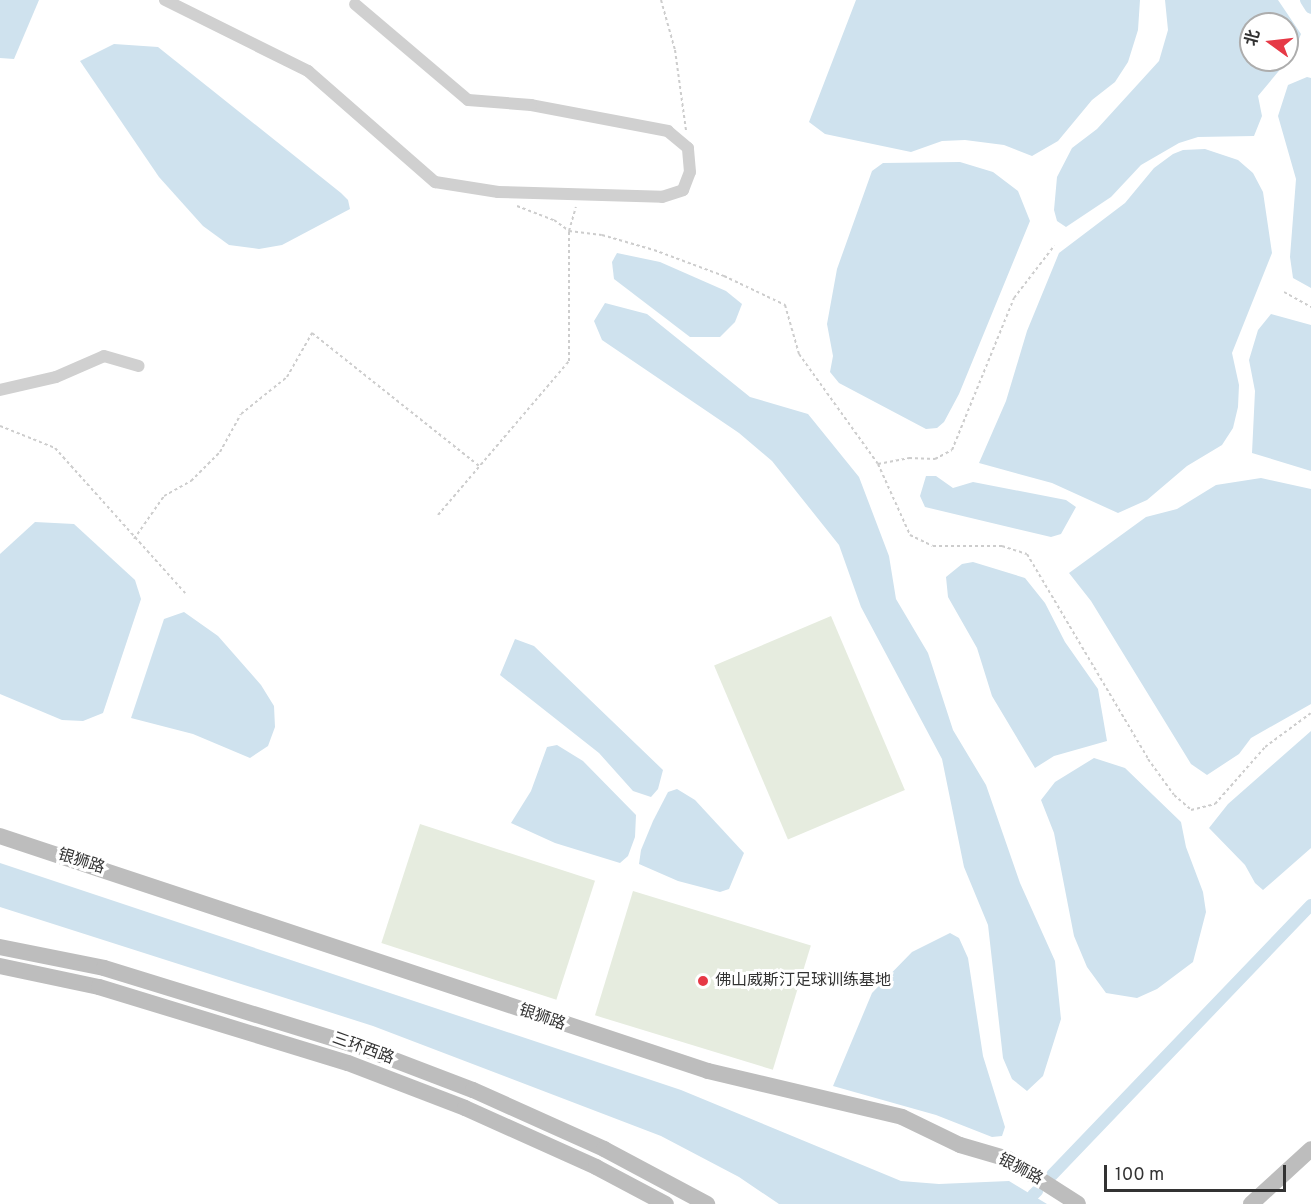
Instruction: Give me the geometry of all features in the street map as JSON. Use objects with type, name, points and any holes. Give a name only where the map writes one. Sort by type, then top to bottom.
[{"type":"main road","name":"银狮路","points":[[0,836],[598,1037],[719,1074],[902,1117],[960,1145],[1008,1160],[1078,1204]]},
{"type":"main road","name":"三环西路","points":[[0,947],[104,968],[355,1045],[483,1094],[604,1149],[707,1204]]},
{"type":"main road","name":"三环西路","points":[[0,966],[99,987],[348,1063],[465,1108],[596,1167],[666,1204]]},
{"type":"main road","points":[[1251,1204],[1311,1149]]},
{"type":"street","points":[[165,0],[308,71],[435,182],[498,192],[662,197],[683,190],[690,172],[688,148],[668,131],[531,105],[468,100],[355,4]]},
{"type":"street","points":[[0,390],[56,377],[104,356],[139,366]]},
{"type":"path","points":[[661,0],[675,50],[688,148]]},
{"type":"path","points":[[498,192],[520,208],[554,219],[569,231],[602,235],[654,250],[750,286],[785,305],[799,354],[878,464],[910,535],[933,546],[1002,546],[1027,554],[1148,759],[1174,795],[1191,810],[1215,804],[1265,747],[1311,713]]},
{"type":"path","points":[[438,515],[569,361],[569,231],[580,193]]},
{"type":"path","points":[[878,464],[935,459],[952,450],[1014,298],[1054,246]]},
{"type":"path","points":[[1284,292],[1311,307]]},
{"type":"path","points":[[134,539],[164,496],[191,481],[220,452],[241,414],[287,377],[312,333],[479,466]]},
{"type":"path","points":[[0,426],[55,448],[134,539],[185,593]]},
{"type":"shaded area","points":[[831,616],[905,790],[788,840],[714,666]]},
{"type":"shaded area","points":[[420,824],[595,881],[556,1000],[381,943]]},
{"type":"shaded area","name":"佛山威斯汀足球训练基地","points":[[633,891],[811,945],[773,1070],[595,1015]]},
{"type":"water","points":[[0,0],[39,0],[14,59],[0,58]]},
{"type":"water","points":[[856,0],[1140,0],[1138,30],[1128,62],[1115,82],[1092,100],[1058,141],[1032,156],[1004,145],[965,140],[942,141],[911,152],[825,134],[809,122]]},
{"type":"water","points":[[1165,0],[1278,0],[1286,12],[1239,12],[1239,72],[1278,72],[1258,96],[1262,116],[1254,136],[1198,137],[1179,143],[1141,165],[1111,197],[1066,227],[1057,221],[1054,210],[1057,177],[1072,148],[1097,129],[1159,61],[1168,30]]},
{"type":"water","points":[[114,44],[158,47],[341,193],[348,200],[350,209],[282,245],[259,249],[229,245],[203,226],[159,177],[80,61]]},
{"type":"water","points":[[1307,77],[1311,78],[1311,288],[1293,278],[1290,257],[1296,179],[1278,116],[1288,85]]},
{"type":"water","points":[[1205,149],[1238,160],[1253,173],[1263,192],[1272,253],[1232,353],[1239,385],[1238,407],[1233,428],[1222,445],[1187,466],[1147,500],[1118,513],[1052,483],[979,463],[1006,401],[1027,331],[1059,253],[1125,203],[1154,168],[1173,154],[1183,150]]},
{"type":"water","points":[[960,162],[993,172],[1018,191],[1030,221],[959,394],[944,422],[937,428],[926,429],[839,383],[830,372],[833,356],[827,324],[837,269],[872,171],[883,163]]},
{"type":"water","points":[[617,253],[660,262],[726,291],[742,304],[735,322],[720,337],[690,337],[614,279],[612,262]]},
{"type":"water","points":[[605,303],[647,314],[750,397],[808,414],[859,477],[889,556],[896,599],[928,653],[953,730],[986,785],[1020,883],[1055,961],[1061,1019],[1043,1076],[1027,1091],[1012,1079],[1003,1058],[988,925],[964,867],[942,759],[861,607],[839,545],[772,461],[739,433],[602,340],[594,321]]},
{"type":"water","points":[[1271,314],[1311,325],[1311,471],[1252,453],[1255,391],[1249,360],[1258,330]]},
{"type":"water","points":[[926,476],[936,476],[953,488],[973,482],[1066,500],[1076,507],[1061,534],[1051,537],[925,507],[920,496]]},
{"type":"water","points":[[1261,478],[1311,489],[1311,704],[1251,738],[1239,754],[1207,775],[1191,764],[1091,601],[1069,573],[1146,517],[1177,509],[1216,485]]},
{"type":"water","points":[[35,522],[74,524],[135,580],[141,599],[103,713],[83,721],[62,720],[0,694],[0,554]]},
{"type":"water","points":[[973,562],[1025,578],[1045,603],[1065,642],[1098,689],[1107,741],[1054,756],[1035,768],[992,696],[977,648],[948,597],[946,577],[962,564]]},
{"type":"water","points":[[184,612],[218,636],[261,685],[274,706],[275,727],[268,746],[250,758],[193,734],[131,718],[164,619]]},
{"type":"water","points":[[515,639],[534,646],[663,770],[658,789],[651,797],[633,791],[599,753],[500,675]]},
{"type":"water","points":[[1311,731],[1311,848],[1263,890],[1255,883],[1245,865],[1209,828],[1228,804]]},
{"type":"water","points":[[557,745],[583,761],[636,815],[635,837],[628,856],[620,863],[555,843],[511,823],[531,791],[547,747]]},
{"type":"water","points":[[1094,758],[1125,768],[1181,822],[1186,847],[1203,892],[1206,912],[1193,962],[1157,989],[1137,998],[1106,993],[1087,967],[1074,936],[1054,833],[1041,800],[1055,782]]},
{"type":"water","points":[[677,789],[695,800],[744,853],[729,889],[720,892],[678,881],[639,864],[641,850],[653,821],[668,792]]},
{"type":"water","points":[[0,863],[681,1090],[901,1181],[939,1184],[1009,1181],[1047,1204],[779,1204],[739,1177],[661,1136],[373,1026],[0,907]]},
{"type":"water","points":[[950,933],[959,938],[968,958],[983,1056],[1005,1127],[1002,1136],[992,1137],[936,1115],[833,1086],[872,993],[912,952]]},
{"type":"waterway","points":[[1306,0],[1311,8]]},
{"type":"waterway","points":[[1052,1175],[1311,905]]},
{"type":"waterway","points":[[1033,1195],[1037,1191]]},
{"type":"place","name":"佛山威斯汀足球训练基地","points":[[703,981]]}]
